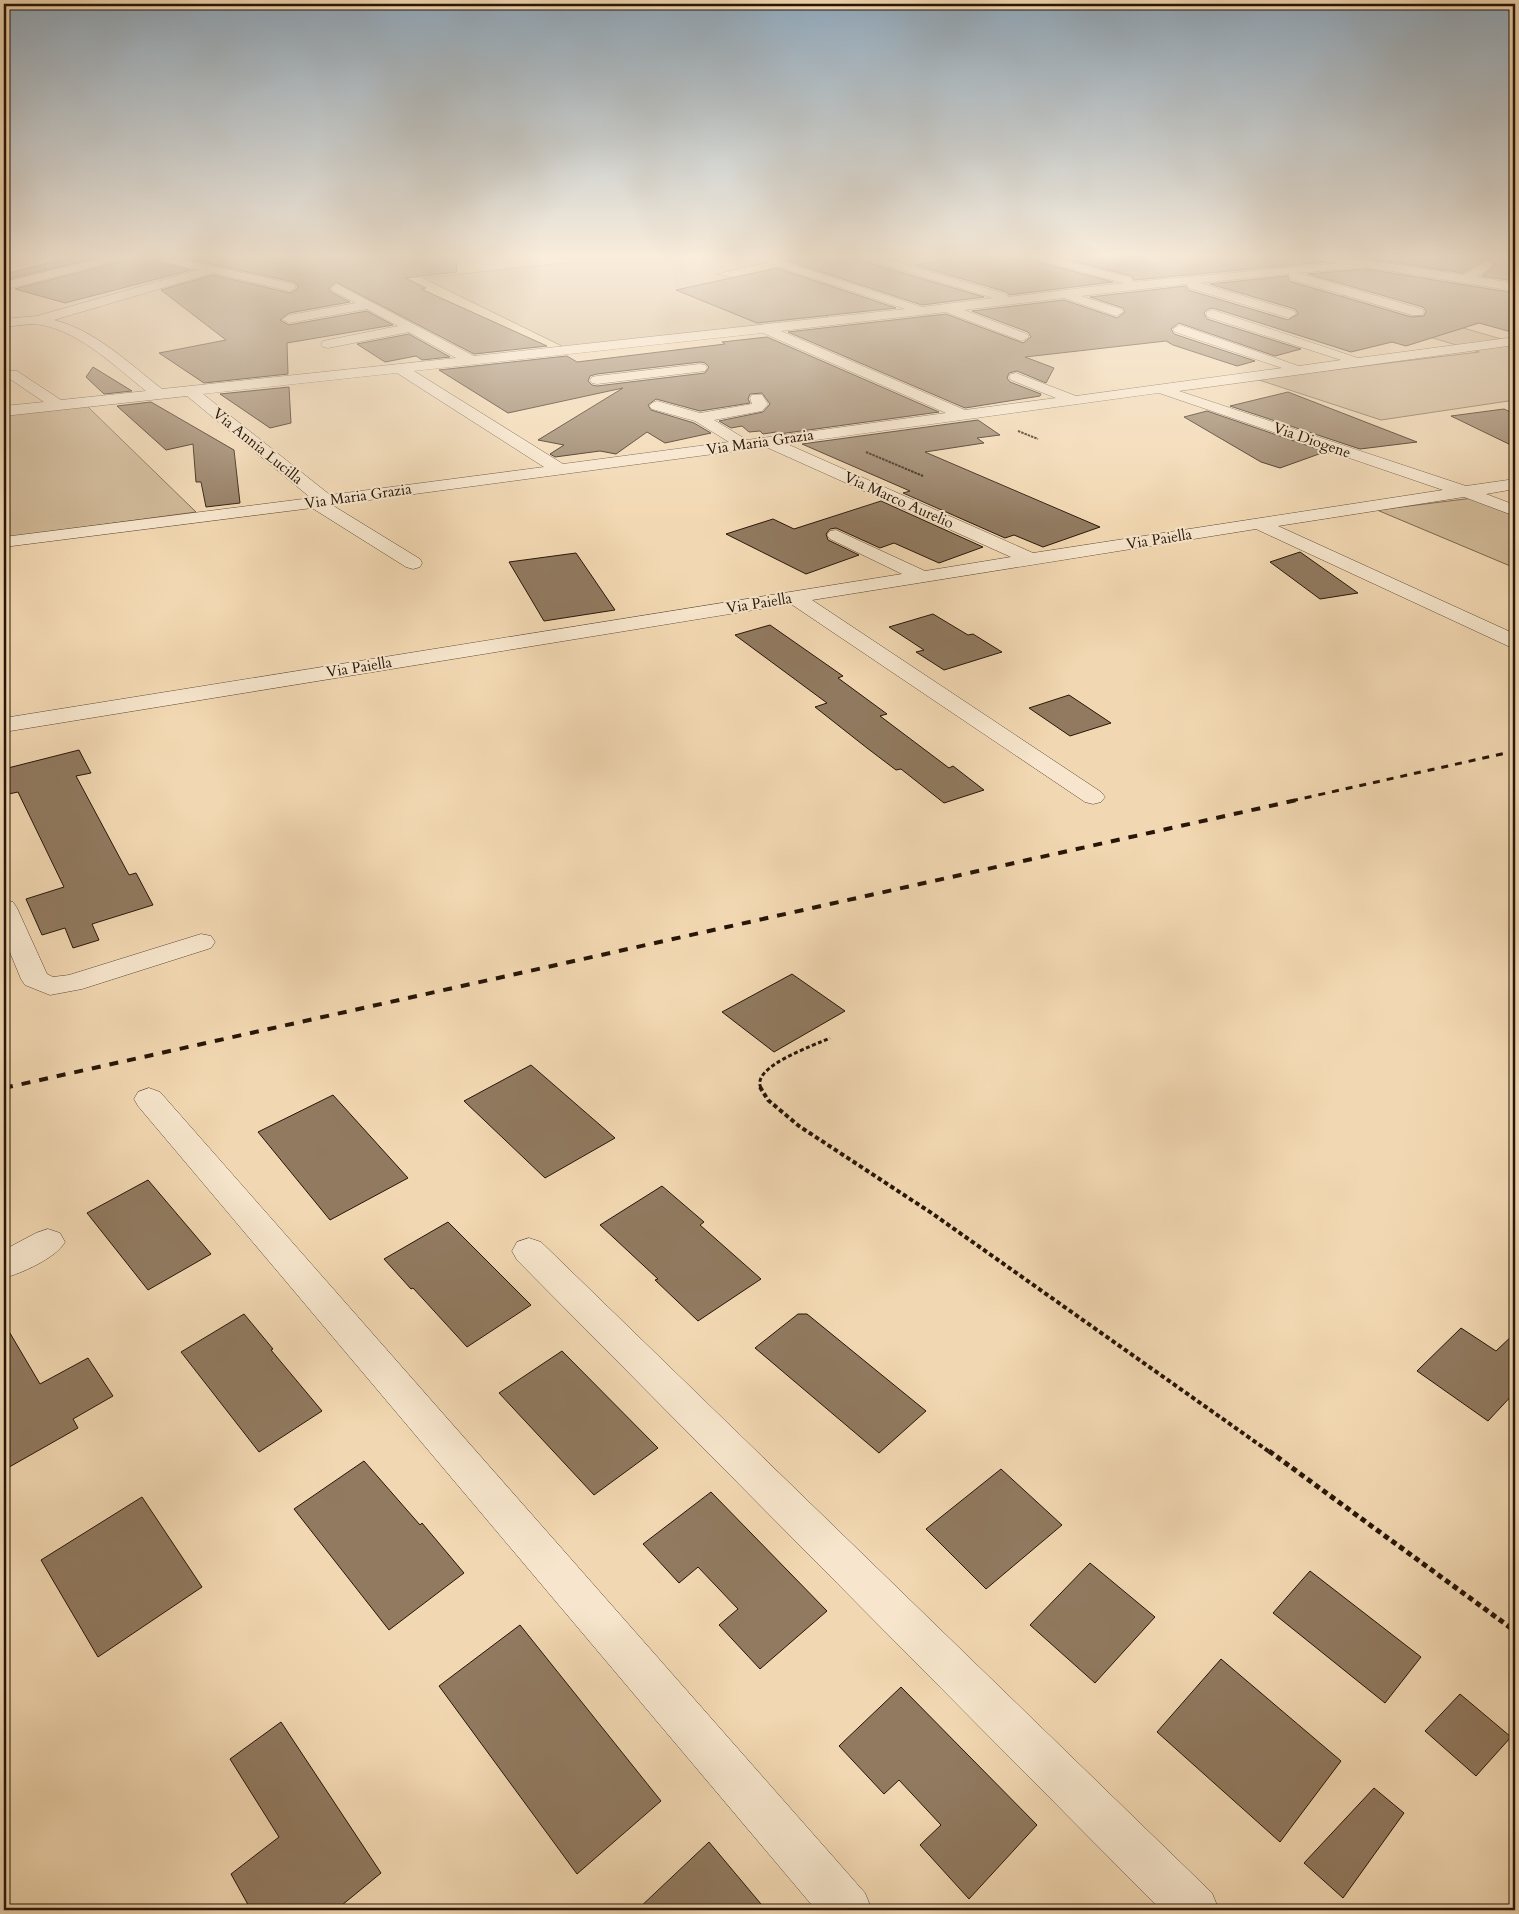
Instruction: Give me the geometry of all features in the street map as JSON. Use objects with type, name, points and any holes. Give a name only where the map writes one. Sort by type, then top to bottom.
[{"type":"street","points":[[91,344],[160,394]]},
{"type":"street","points":[[442,344],[472,361]]},
{"type":"street","points":[[4,411],[625,344]]},
{"type":"street","points":[[801,344],[961,414]]},
{"type":"street","points":[[1225,344],[1300,370]]},
{"type":"street","points":[[1306,344],[1361,362]]},
{"type":"street","name":"Via Maria Grazia","points":[[4,542],[1491,344]]},
{"type":"street","points":[[609,346],[638,375]]},
{"type":"street","points":[[400,368],[559,469]]},
{"type":"street","points":[[597,380],[700,368]]},
{"type":"street","points":[[12,374],[58,405]]},
{"type":"street","points":[[1016,377],[1073,400]]},
{"type":"street","name":"Via Diogene","points":[[1157,388],[1466,492],[1515,511]]},
{"type":"street","name":"Via Annia Lucilla","points":[[190,391],[321,501],[413,562]]},
{"type":"street","points":[[700,418],[757,408],[760,404],[757,398]]},
{"type":"street","points":[[657,406],[700,418],[743,444]]},
{"type":"street","name":"Via Marco Aurelio","points":[[767,441],[1030,559]]},
{"type":"street","name":"Via Paiella","points":[[4,725],[1030,559],[1515,484]]},
{"type":"street","points":[[1258,524],[1515,642]]},
{"type":"street","points":[[836,535],[923,577]]},
{"type":"street","points":[[794,597],[1094,797]]},
{"type":"street","points":[[4,908],[33,976],[39,982],[50,986],[72,983],[201,942]]},
{"type":"street","points":[[149,1099],[848,1910]]},
{"type":"street","points":[[4,1265],[48,1242]]},
{"type":"street","points":[[529,1251],[1195,1910]]},
{"type":"path","points":[[823,433],[923,476]]},
{"type":"path","points":[[830,1038],[780,1061],[764,1071],[760,1078],[760,1085],[768,1100],[776,1108],[799,1126],[932,1214],[1228,1420],[1515,1631]]},
{"type":"shaded area","points":[[558,344],[600,344],[566,348]]},
{"type":"shaded area","points":[[1454,344],[1515,344],[1515,400],[1381,420],[1256,379],[1479,352]]},
{"type":"shaded area","points":[[87,406],[196,512],[4,538],[4,415]]},
{"type":"shaded area","points":[[1473,498],[1515,515],[1515,568],[1377,510]]},
{"type":"building","points":[[204,344],[287,344],[288,374],[204,383],[159,353]]},
{"type":"building","points":[[357,344],[427,344],[450,357],[422,360],[416,356],[385,362]]},
{"type":"building","points":[[455,344],[543,344],[547,346],[474,354]]},
{"type":"building","points":[[722,344],[784,344],[939,412],[779,434],[776,432],[763,434],[760,431],[749,432],[742,426],[731,428],[719,421],[763,412],[770,404],[762,393],[750,394],[748,399],[750,403],[700,411],[656,399],[648,405],[651,410],[694,423],[711,433],[665,443],[647,432],[616,454],[600,451],[555,457],[550,454],[564,445],[538,440],[623,388],[508,413],[439,370],[567,356],[577,362]],"holes":[[[700,362],[705,363],[709,367],[705,373],[597,386],[592,385],[588,381],[590,376],[597,374]]]},
{"type":"building","points":[[817,344],[1137,344],[1025,357],[1054,368],[1046,383],[1017,371],[1009,373],[1007,378],[1010,382],[1041,394],[1040,396],[965,408]]},
{"type":"building","points":[[1205,344],[1255,361],[1237,366],[1173,345]]},
{"type":"building","points":[[1241,344],[1286,344],[1301,349],[1275,356]]},
{"type":"building","points":[[1327,344],[1382,344],[1351,352]]},
{"type":"building","points":[[93,367],[132,391],[104,394],[86,377]]},
{"type":"building","points":[[289,387],[291,423],[270,428],[220,394]]},
{"type":"building","points":[[1288,392],[1417,442],[1360,449],[1230,406]]},
{"type":"building","points":[[151,402],[234,450],[240,503],[206,507],[201,482],[196,482],[193,444],[166,450],[117,406]]},
{"type":"building","points":[[1504,409],[1515,414],[1515,447],[1451,416]]},
{"type":"building","points":[[1207,411],[1329,453],[1319,454],[1280,468],[1261,462],[1184,417]]},
{"type":"building","points":[[978,420],[1000,435],[977,438],[984,443],[925,452],[1100,527],[1043,547],[1014,535],[1005,538],[903,493],[910,491],[802,444]]},
{"type":"building","points":[[881,501],[983,547],[939,563],[894,543],[880,548],[836,528],[830,529],[826,534],[828,540],[859,555],[806,574],[726,534],[773,519],[794,529]]},
{"type":"building","points":[[1300,552],[1358,593],[1320,599],[1270,562]]},
{"type":"building","points":[[576,553],[615,610],[544,621],[509,562]]},
{"type":"building","points":[[933,614],[968,635],[973,634],[1002,652],[944,670],[916,652],[924,650],[889,627]]},
{"type":"building","points":[[770,625],[843,676],[838,678],[887,714],[880,716],[949,768],[953,766],[984,790],[944,803],[901,769],[896,770],[867,748],[815,707],[827,703],[735,635]]},
{"type":"building","points":[[1069,695],[1111,723],[1070,736],[1029,708]]},
{"type":"building","points":[[79,750],[91,773],[76,776],[129,875],[136,873],[153,905],[92,924],[99,940],[73,948],[65,928],[42,935],[26,899],[64,887],[18,792],[4,795],[4,769]]},
{"type":"building","points":[[792,974],[845,1011],[774,1052],[722,1012]]},
{"type":"building","points":[[531,1065],[615,1138],[545,1178],[464,1101]]},
{"type":"building","points":[[333,1095],[408,1178],[330,1220],[258,1132]]},
{"type":"building","points":[[148,1180],[211,1254],[148,1290],[87,1213]]},
{"type":"building","points":[[662,1186],[704,1222],[700,1225],[761,1279],[698,1321],[655,1280],[658,1279],[600,1225]]},
{"type":"building","points":[[448,1222],[531,1305],[467,1347],[384,1259]]},
{"type":"building","points":[[244,1314],[273,1349],[271,1350],[322,1411],[259,1452],[181,1352]]},
{"type":"building","points":[[798,1314],[807,1314],[926,1411],[879,1453],[755,1348]]},
{"type":"building","points":[[4,1323],[40,1384],[88,1358],[113,1396],[73,1419],[78,1428],[4,1470]]},
{"type":"building","points":[[1461,1328],[1496,1351],[1515,1333],[1515,1392],[1488,1421],[1417,1371]]},
{"type":"building","points":[[562,1351],[658,1448],[594,1495],[499,1393]]},
{"type":"building","points":[[364,1461],[420,1525],[422,1523],[464,1573],[389,1630],[294,1509]]},
{"type":"building","points":[[1001,1469],[1062,1525],[986,1589],[926,1529]]},
{"type":"building","points":[[711,1492],[827,1611],[760,1669],[719,1625],[738,1609],[698,1567],[679,1583],[643,1544]]},
{"type":"building","points":[[142,1497],[202,1587],[98,1657],[41,1560]]},
{"type":"building","points":[[1090,1563],[1155,1617],[1095,1683],[1030,1625]]},
{"type":"building","points":[[1310,1571],[1421,1657],[1385,1703],[1273,1613]]},
{"type":"building","points":[[520,1625],[661,1801],[577,1874],[439,1686]]},
{"type":"building","points":[[1221,1659],[1341,1761],[1280,1842],[1157,1732]]},
{"type":"building","points":[[901,1687],[1037,1825],[969,1899],[920,1845],[941,1825],[899,1780],[884,1794],[839,1746]]},
{"type":"building","points":[[1460,1694],[1511,1737],[1476,1776],[1425,1731]]},
{"type":"building","points":[[281,1722],[381,1873],[336,1910],[251,1910],[231,1874],[279,1837],[230,1759]]},
{"type":"building","points":[[1374,1788],[1404,1813],[1343,1898],[1304,1863]]},
{"type":"building","points":[[709,1842],[766,1910],[637,1910]]},
{"type":"railway","points":[[1291,801],[1515,751]]},
{"type":"railway","points":[[9,1087],[4,1088],[1297,800]]}]
